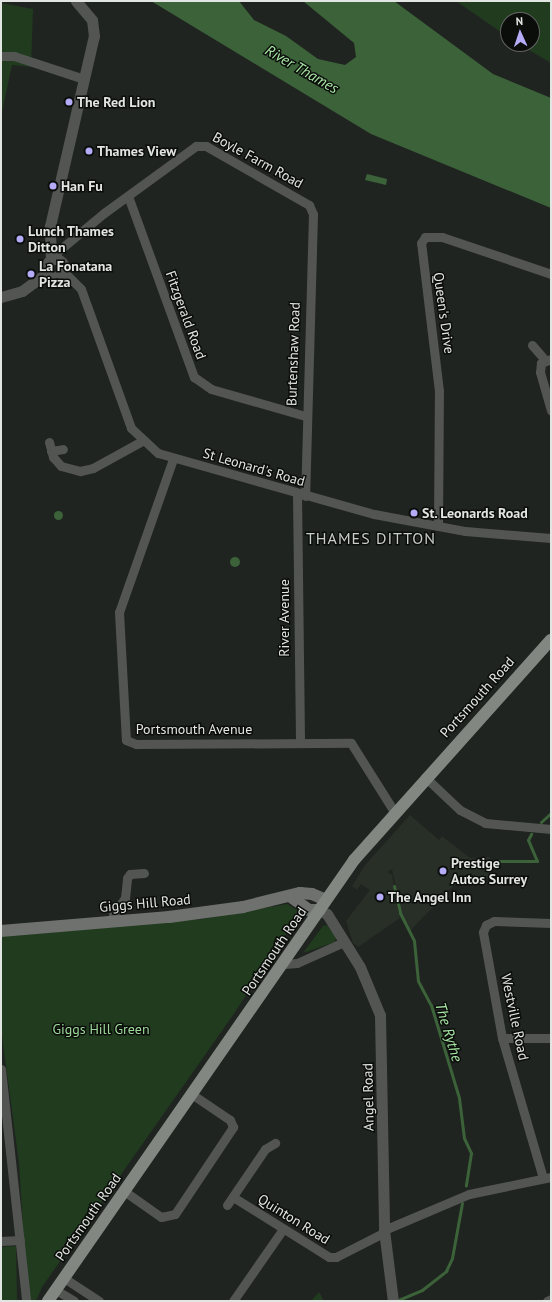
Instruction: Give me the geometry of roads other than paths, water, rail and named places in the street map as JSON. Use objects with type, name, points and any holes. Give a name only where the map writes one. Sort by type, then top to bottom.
[{"type":"main road","name":"Portsmouth Road","points":[[48,1301],[284,964],[354,860],[425,777],[551,640]]},
{"type":"main road","name":"Giggs Hill Road","points":[[1,931],[211,912],[291,897],[309,910],[323,905]]},
{"type":"street","points":[[54,259],[50,226],[84,79],[93,48],[92,20],[76,1]]},
{"type":"street","points":[[1,56],[14,56],[84,79]]},
{"type":"street","name":"Boyle Farm Road","points":[[54,259],[62,248],[128,196],[182,155],[202,145],[305,202],[313,214]]},
{"type":"street","name":"Fitzgerald Road","points":[[128,196],[194,377],[211,389],[305,416]]},
{"type":"street","name":"Burtenshaw Road","points":[[301,495],[313,214]]},
{"type":"street","name":"Queen's Drive","points":[[438,526],[439,391],[421,243],[425,237],[442,237],[551,274]]},
{"type":"street","points":[[47,273],[57,277],[64,271],[62,262],[54,259]]},
{"type":"street","points":[[47,273],[46,266],[54,259]]},
{"type":"street","name":"St Leonard's Road","points":[[64,271],[81,289],[123,411],[142,441],[174,459],[301,495],[438,526],[551,538]]},
{"type":"street","points":[[1,297],[22,290],[47,273]]},
{"type":"street","points":[[532,345],[548,360],[540,372],[551,410]]},
{"type":"street","points":[[63,449],[50,447],[61,466],[80,471],[93,468],[142,441]]},
{"type":"street","name":"Portsmouth Avenue","points":[[174,459],[119,612],[123,736],[136,744],[300,742],[351,743],[395,813]]},
{"type":"street","name":"River Avenue","points":[[300,742],[301,495]]},
{"type":"street","points":[[425,777],[455,806],[485,822],[551,829]]},
{"type":"street","points":[[113,922],[113,915],[125,898],[127,878],[130,874],[144,873]]},
{"type":"street","name":"Angel Road","points":[[323,905],[369,987],[382,1024],[384,1231],[392,1300]]},
{"type":"street","name":"Westville Road","points":[[547,1178],[502,1038],[483,932],[486,925],[494,921],[551,923]]},
{"type":"street","points":[[284,964],[297,963],[344,942]]},
{"type":"street","points":[[502,1038],[551,1038]]},
{"type":"street","points":[[1,1069],[26,1301]]},
{"type":"street","points":[[124,1191],[161,1217],[175,1214],[233,1127],[230,1120],[193,1095]]},
{"type":"street","points":[[227,1205],[265,1149],[275,1144]]},
{"type":"street","name":"Quinton Road","points":[[233,1197],[320,1253],[336,1257],[384,1231],[469,1194],[547,1178]]},
{"type":"street","points":[[233,1301],[283,1229]]},
{"type":"street","points":[[1,1242],[20,1240]]},
{"type":"street","points":[[64,1278],[99,1301]]},
{"type":"street","points":[[56,1290],[74,1301]]},
{"type":"street","points":[[547,1301],[551,1299]]},
{"type":"water","name":"River Thames","points":[[151,1],[239,1],[254,20],[286,36],[318,59],[345,65],[356,57],[354,43],[303,1],[394,1],[493,74],[551,98],[551,208],[371,134]]},
{"type":"water","points":[[367,174],[387,179],[386,185],[365,180]]},
{"type":"water","points":[[58,510],[63,515],[58,520],[53,515]]},
{"type":"water","points":[[233,557],[237,557],[239,558],[239,566],[233,567],[230,564],[230,560]]},
{"type":"waterway","points":[[541,822],[551,813]]},
{"type":"waterway","points":[[490,861],[537,861],[528,840],[531,834]]},
{"type":"waterway","name":"The Rythe","points":[[394,886],[400,913],[414,941],[418,981],[431,1005],[459,1098],[464,1138],[471,1153],[466,1186]]},
{"type":"waterway","name":"The Rythe","points":[[396,1301],[422,1290],[446,1271],[452,1258],[462,1203]]},
{"type":"place","name":"The Red Lion","points":[[69,102]]},
{"type":"place","name":"Thames View","points":[[89,151]]},
{"type":"place","name":"Han Fu","points":[[53,186]]},
{"type":"place","name":"Lunch Thames Ditton","points":[[20,239]]},
{"type":"place","name":"La Fonatana Pizza","points":[[31,274]]},
{"type":"place","name":"St. Leonards Road","points":[[414,513]]},
{"type":"place","name":"Prestige Autos Surrey","points":[[443,871]]},
{"type":"place","name":"The Angel Inn","points":[[380,897]]},
{"type":"district","name":"THAMES DITTON","points":[[371,538]]},
{"type":"park label","name":"Giggs Hill Green","points":[[101,1029]]}]
